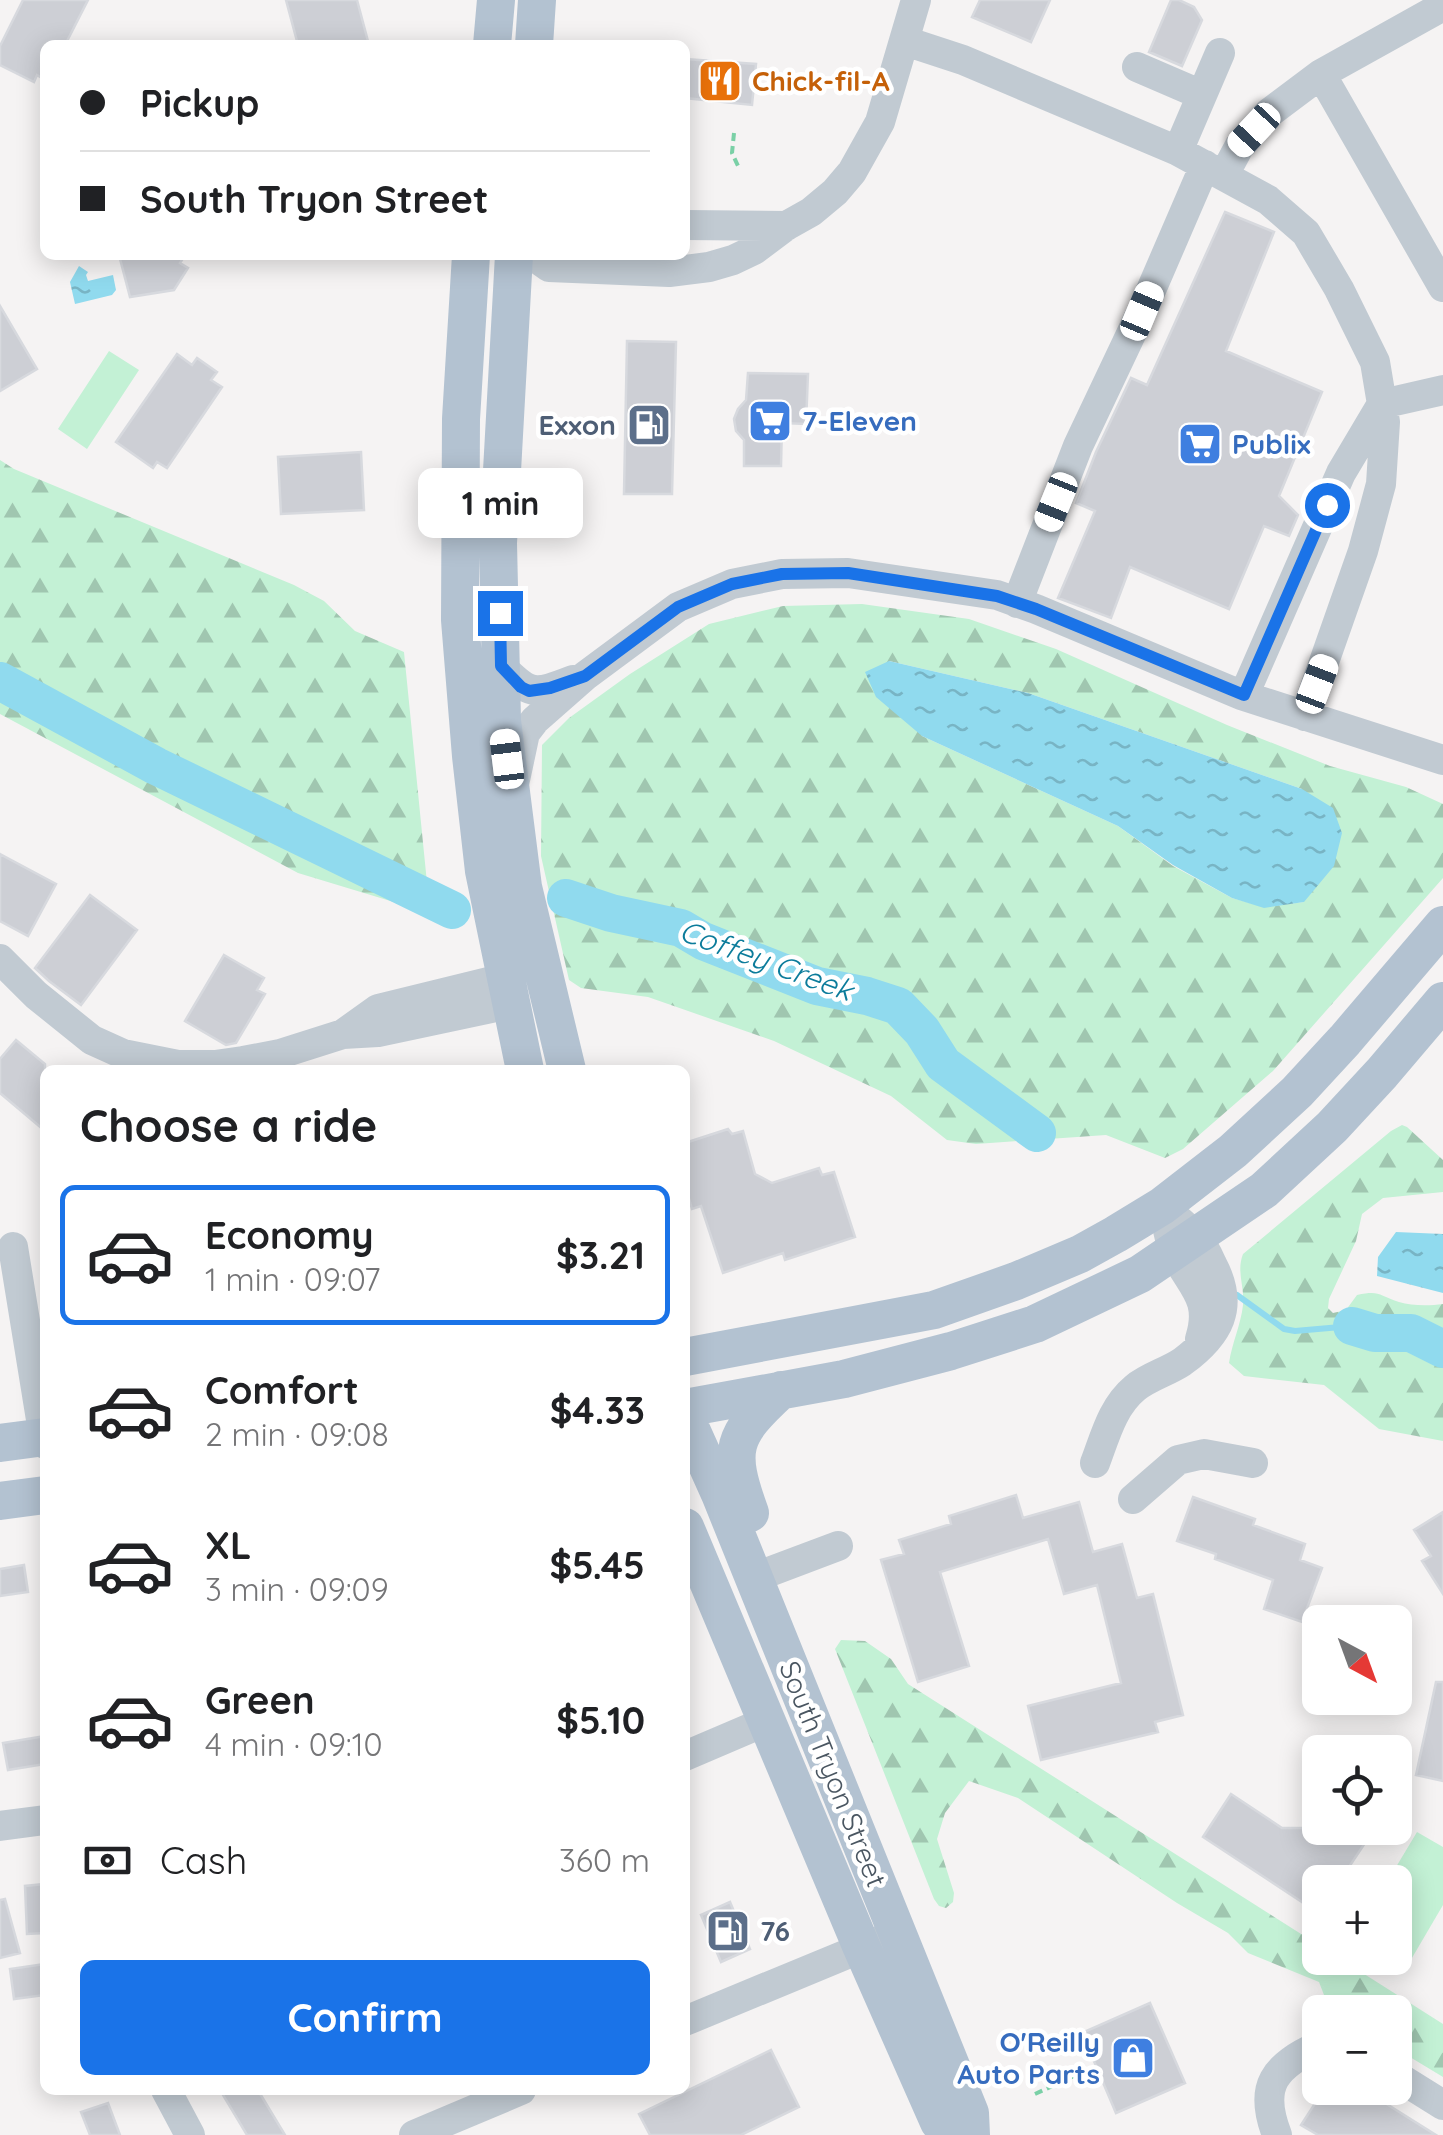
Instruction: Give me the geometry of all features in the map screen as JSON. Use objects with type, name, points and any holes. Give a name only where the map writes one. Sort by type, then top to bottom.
[{"type":"main road","points":[[492,40],[496,0]]},
{"type":"main road","points":[[534,40],[537,0]]},
{"type":"main road","points":[[471,260],[461,419],[460,620],[484,871],[524,1065]]},
{"type":"main road","points":[[514,260],[498,543],[502,721],[523,887],[565,1065]]},
{"type":"main road","points":[[690,1356],[934,1310],[1080,1254],[1162,1206],[1233,1151],[1297,1092],[1443,925]]},
{"type":"main road","points":[[690,1407],[844,1379],[951,1351],[1035,1324],[1108,1290],[1185,1245],[1264,1190],[1332,1127],[1443,1001]]},
{"type":"main road","points":[[753,1578],[760,1538],[737,1476],[736,1450],[749,1422],[781,1390]]},
{"type":"main road","name":"South Tryon Street","points":[[690,1427],[970,2114],[971,2135]]},
{"type":"main road","points":[[0,1443],[40,1439]]},
{"type":"main road","points":[[0,1500],[40,1495]]},
{"type":"main road","name":"South Tryon Street","points":[[690,1540],[862,1948],[939,2122],[950,2135]]},
{"type":"street","points":[[539,260],[549,268],[670,272],[709,267],[754,250],[811,212],[852,172],[880,122],[916,0]]},
{"type":"street","points":[[1017,602],[1078,446],[1215,170],[1269,114],[1322,74],[1443,6]]},
{"type":"street","points":[[905,41],[963,60],[1178,152],[1268,200],[1306,233],[1375,362],[1385,422],[1380,484],[1363,551],[1305,716]]},
{"type":"street","points":[[1178,152],[1220,54]]},
{"type":"street","points":[[1138,67],[1202,95]]},
{"type":"street","points":[[1322,74],[1443,287]]},
{"type":"street","points":[[690,225],[786,226]]},
{"type":"street","points":[[1244,695],[1340,473],[1382,404],[1443,390]]},
{"type":"street","points":[[512,797],[525,733],[585,676],[678,607],[732,584],[782,574],[848,573],[997,596],[1244,695],[1443,760]]},
{"type":"street","points":[[501,666],[529,691],[585,676]]},
{"type":"street","points":[[0,959],[92,1040],[123,1054],[172,1065]]},
{"type":"street","points":[[215,1065],[280,1054],[343,1034],[378,1009],[488,982],[510,992]]},
{"type":"street","points":[[1096,1463],[1121,1402],[1136,1387],[1181,1362],[1194,1351],[1201,1337],[1203,1301],[1185,1245],[1162,1206]]},
{"type":"street","points":[[12,1247],[40,1410]]},
{"type":"street","points":[[1133,1499],[1178,1460],[1204,1454],[1253,1463]]},
{"type":"street","points":[[753,1578],[838,1546]]},
{"type":"street","points":[[690,1754],[767,1721]]},
{"type":"street","points":[[0,1826],[40,1821]]},
{"type":"street","points":[[690,2019],[897,1934]]},
{"type":"street","points":[[1277,2135],[1268,2102],[1269,2089],[1277,2074],[1302,2054]]},
{"type":"street","points":[[1412,2086],[1443,2104]]},
{"type":"street","points":[[169,2095],[190,2135]]},
{"type":"street","points":[[414,2135],[509,2095]]},
{"type":"path","points":[[734,132],[732,154],[739,168]]},
{"type":"path","points":[[1034,2094],[1094,2068]]},
{"type":"green space","points":[[109,351],[139,370],[87,449],[58,429]]},
{"type":"green space","points":[[0,460],[294,585],[324,601],[355,631],[404,652],[430,913],[298,873],[0,714]]},
{"type":"green space","points":[[862,604],[969,619],[1056,649],[1330,766],[1406,787],[1443,804],[1443,878],[1273,1071],[1183,1149],[1165,1158],[1106,1135],[976,1144],[947,1140],[891,1096],[774,1041],[648,997],[581,988],[569,980],[541,856],[542,745],[569,718],[709,624],[783,606]],"holes":[[[889,661],[1028,693],[1302,789],[1304,902],[1264,907],[1232,898],[1173,866],[1118,826],[922,736]]]},
{"type":"green space","points":[[1402,1125],[1443,1160],[1443,1192],[1383,1198],[1362,1214],[1356,1241],[1328,1308],[1333,1313],[1346,1310],[1357,1295],[1370,1293],[1409,1304],[1443,1304],[1443,1441],[1379,1429],[1324,1385],[1244,1376],[1229,1363],[1243,1305],[1243,1254]]},
{"type":"green space","points":[[841,1640],[865,1641],[891,1659],[908,1684],[1302,1935],[1302,1975],[1366,1975],[1397,1995],[1324,1995],[1319,1982],[1248,1953],[1228,1933],[1018,1798],[969,1781],[945,1813],[937,1839],[954,1893],[953,1902],[946,1908],[939,1906],[835,1649]]},
{"type":"green space","points":[[1417,1832],[1443,1847],[1443,1905],[1412,1958],[1412,1865],[1397,1865]]},
{"type":"green space","points":[[1412,2004],[1443,2024],[1443,2077],[1412,2058]]},
{"type":"water","points":[[79,266],[88,272],[88,281],[113,275],[116,290],[112,295],[75,304],[70,282]]},
{"type":"water","points":[[889,661],[1028,693],[1302,789],[1333,808],[1342,833],[1334,866],[1304,902],[1264,908],[1232,898],[1173,865],[1118,826],[922,736],[876,697],[865,672]]},
{"type":"water","points":[[1396,1232],[1443,1234],[1443,1293],[1377,1276],[1378,1257]]},
{"type":"building","points":[[23,0],[88,0],[68,40],[40,40],[40,77],[37,75],[34,82],[0,65],[0,46]]},
{"type":"building","points":[[286,0],[357,0],[368,40],[297,40]]},
{"type":"building","points":[[980,0],[1050,0],[1031,42],[972,17]]},
{"type":"building","points":[[1171,0],[1194,7],[1202,20],[1182,66],[1149,52]]},
{"type":"building","name":"Chick-fil-A","points":[[690,59],[756,64],[752,105],[690,99]]},
{"type":"building","name":"Publix","points":[[1225,212],[1274,232],[1226,351],[1322,392],[1279,496],[1298,515],[1289,536],[1264,526],[1229,609],[1130,567],[1111,618],[1058,598],[1095,511],[1076,503],[1131,378],[1147,385]]},
{"type":"building","points":[[120,260],[182,260],[180,263],[188,268],[174,290],[130,297]]},
{"type":"building","points":[[0,306],[37,369],[0,391]]},
{"type":"building","points":[[627,341],[676,342],[672,494],[624,494]]},
{"type":"building","points":[[177,354],[192,365],[197,358],[217,372],[211,380],[222,387],[167,468],[157,462],[153,468],[116,442]]},
{"type":"building","name":"7-Eleven","points":[[748,373],[808,374],[806,424],[782,423],[781,466],[744,466],[744,440],[736,431],[734,419],[746,400]]},
{"type":"building","points":[[361,452],[364,510],[281,514],[278,457]]},
{"type":"building","points":[[0,854],[56,884],[28,936],[0,921]]},
{"type":"building","points":[[90,895],[137,930],[81,1005],[35,968]]},
{"type":"building","points":[[224,955],[264,978],[257,990],[265,994],[236,1043],[226,1045],[185,1021]]},
{"type":"building","points":[[16,1040],[45,1064],[40,1065],[40,1127],[0,1093],[0,1059]]},
{"type":"building","points":[[728,1129],[732,1134],[743,1131],[755,1174],[772,1183],[819,1168],[822,1175],[834,1172],[855,1237],[785,1260],[783,1253],[723,1273],[701,1206],[692,1209],[690,1202],[690,1141]]},
{"type":"building","points":[[1016,1495],[1023,1518],[1079,1502],[1093,1552],[1122,1544],[1137,1598],[1153,1594],[1183,1715],[1155,1722],[1158,1732],[1041,1760],[1028,1706],[1121,1683],[1097,1585],[1064,1594],[1048,1539],[940,1572],[969,1666],[918,1682],[881,1560],[904,1554],[899,1540],[951,1524],[949,1516]]},
{"type":"building","points":[[1193,1497],[1255,1519],[1253,1525],[1305,1544],[1300,1560],[1322,1568],[1308,1605],[1302,1605],[1302,1622],[1264,1609],[1273,1580],[1177,1541]]},
{"type":"building","points":[[1443,1512],[1443,1594],[1422,1561],[1431,1556],[1414,1530]]},
{"type":"building","points":[[24,1565],[28,1592],[0,1596],[0,1569]]},
{"type":"building","points":[[1436,1682],[1443,1682],[1443,1781],[1416,1775]]},
{"type":"building","points":[[40,1737],[40,1765],[8,1770],[3,1743]]},
{"type":"building","points":[[1231,1794],[1282,1828],[1302,1828],[1302,1845],[1364,1845],[1350,1865],[1302,1865],[1302,1902],[1203,1837]]},
{"type":"building","points":[[40,1884],[40,1933],[27,1934],[25,1886]]},
{"type":"building","points":[[5,1899],[20,1953],[0,1958],[0,1900]]},
{"type":"building","points":[[730,1902],[750,1949],[721,1962],[701,1915]]},
{"type":"building","points":[[40,1965],[40,1996],[14,1999],[10,1969]]},
{"type":"building","name":"O'Reilly Auto Parts","points":[[1150,2003],[1185,2083],[1116,2113],[1082,2033]]},
{"type":"building","points":[[771,2050],[799,2107],[741,2135],[650,2135],[639,2114],[678,2095],[690,2095],[690,2089]]},
{"type":"building","points":[[223,2095],[261,2095],[285,2135],[247,2135]]},
{"type":"building","points":[[108,2103],[120,2135],[90,2135],[81,2112]]},
{"type":"building","points":[[1314,2105],[1388,2105],[1436,2135],[1318,2135],[1301,2125]]},
{"type":"waterway","name":"Coffey Creek","points":[[0,681],[156,766],[452,910]]},
{"type":"waterway","name":"Coffey Creek","points":[[566,898],[611,913],[681,928],[703,941],[817,986],[898,1006],[922,1031],[943,1064],[1037,1133]]},
{"type":"waterway","name":"Coffey Creek","points":[[1237,1295],[1284,1329],[1352,1326]]},
{"type":"waterway","name":"Coffey Creek","points":[[1352,1326],[1375,1333],[1411,1333],[1443,1349]]},
{"type":"place","name":"Chick-fil-A","points":[[720,81]]},
{"type":"place","name":"7-Eleven","points":[[770,421]]},
{"type":"place","name":"Exxon","points":[[649,425]]},
{"type":"place","name":"Publix","points":[[1200,444]]},
{"type":"place","name":"76","points":[[728,1931]]},
{"type":"place","name":"O'Reilly Auto Parts","points":[[1133,2058]]},
{"type":"route","points":[[500,613],[501,666],[529,691],[585,676],[678,607],[732,584],[782,574],[848,573],[997,596],[1244,695],[1327,505]]}]
